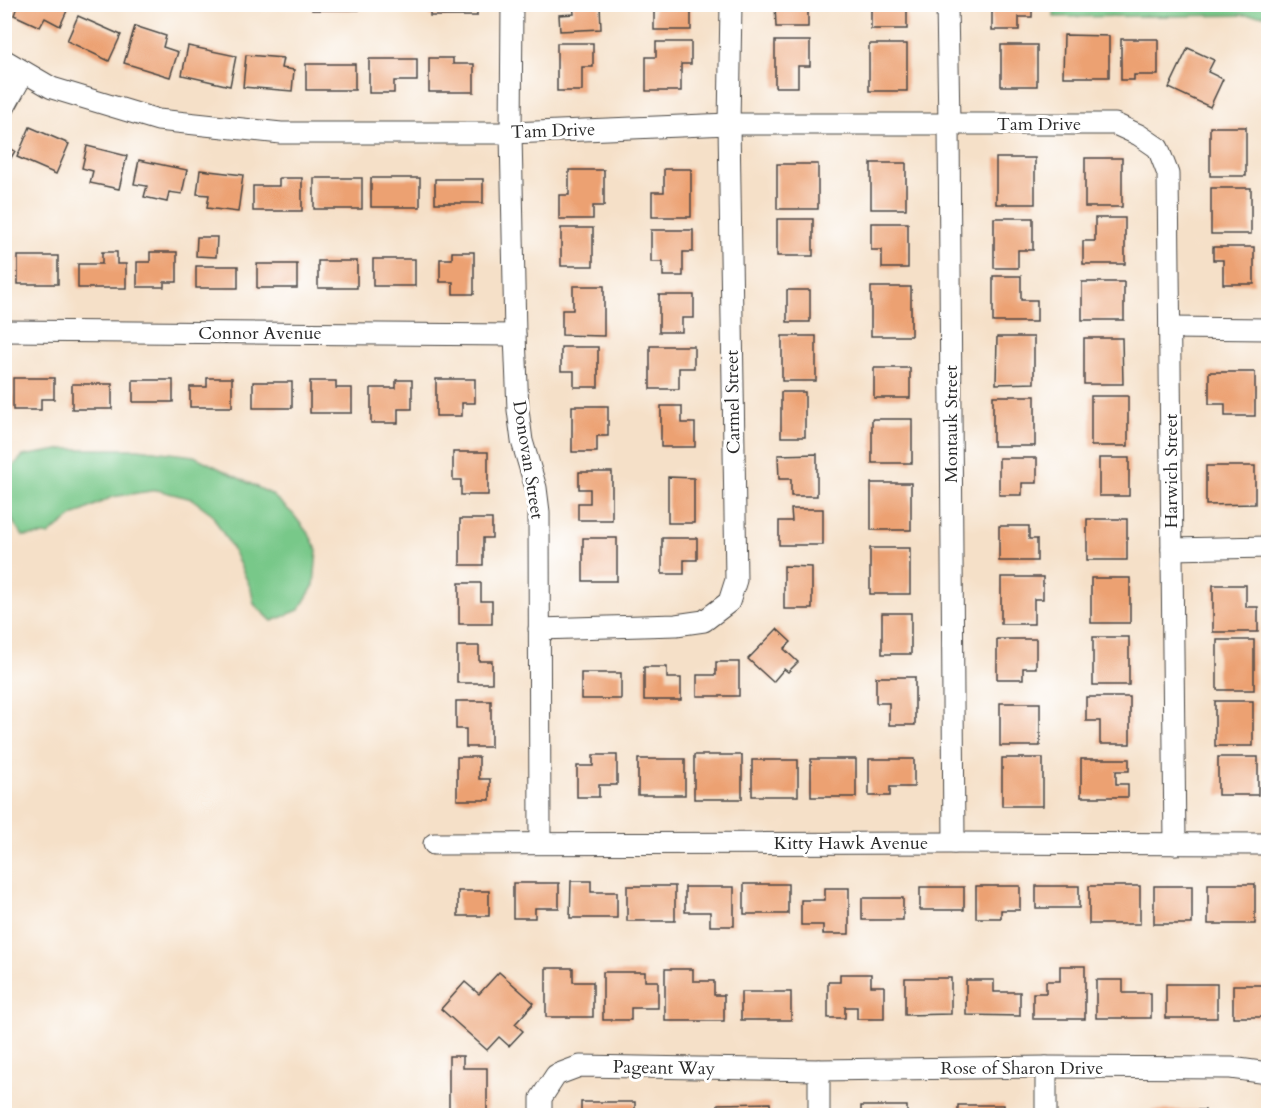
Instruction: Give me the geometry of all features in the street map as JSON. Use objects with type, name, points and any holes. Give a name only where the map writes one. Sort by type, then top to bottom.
[{"type":"street","name":"Donovan Street","points":[[513,4],[511,133],[518,410],[522,441],[536,488],[539,512],[540,843]]},
{"type":"street","name":"Carmel Street","points":[[539,629],[676,625],[704,621],[729,602],[736,580],[729,124],[731,4]]},
{"type":"street","name":"Montauk Street","points":[[947,4],[954,843]]},
{"type":"street","name":"Tam Drive","points":[[4,60],[52,88],[158,120],[281,133],[511,133],[729,124],[1115,124]]},
{"type":"street","points":[[4,108],[24,72]]},
{"type":"street","name":"Harwich Street","points":[[1115,124],[1139,135],[1158,148],[1168,174],[1175,844]]},
{"type":"street","points":[[1170,328],[1269,329]]},
{"type":"street","name":"Connor Avenue","points":[[4,331],[515,335]]},
{"type":"street","points":[[1172,549],[1269,548]]},
{"type":"street","name":"Kitty Hawk Avenue","points":[[434,844],[1269,844]]},
{"type":"street","name":"Pageant Way","points":[[541,1116],[541,1098],[556,1075],[580,1066],[819,1070]]},
{"type":"street","points":[[1046,1067],[1046,1116]]},
{"type":"street","name":"Rose of Sharon Drive","points":[[819,1070],[1046,1067],[1231,1068],[1269,1073]]},
{"type":"street","points":[[819,1070],[819,1116]]},
{"type":"green space","points":[[1268,4],[1268,15],[1054,17],[1054,5]]},
{"type":"green space","points":[[65,449],[138,449],[194,456],[271,494],[293,514],[310,536],[317,550],[314,585],[299,610],[272,621],[254,604],[251,589],[232,548],[211,513],[192,499],[157,490],[112,497],[73,516],[48,535],[23,536],[13,522],[5,493],[8,471],[23,456]]},
{"type":"building","points":[[18,4],[70,4],[60,26],[45,18],[40,27],[14,15]]},
{"type":"building","points":[[312,4],[359,4],[359,10],[312,10]]},
{"type":"building","points":[[430,4],[477,4],[477,16],[430,16]]},
{"type":"building","points":[[573,4],[600,4],[601,29],[560,31],[559,15],[574,14]]},
{"type":"building","points":[[654,4],[691,4],[691,30],[654,30]]},
{"type":"building","points":[[775,4],[808,6],[808,27],[776,27]]},
{"type":"building","points":[[871,4],[907,4],[907,29],[871,29]]},
{"type":"building","points":[[992,4],[1032,4],[1032,17],[1019,17],[1019,30],[992,30]]},
{"type":"building","points":[[78,16],[121,35],[109,61],[67,41]]},
{"type":"building","points":[[135,26],[166,36],[163,47],[178,52],[170,77],[124,63]]},
{"type":"building","points":[[1064,35],[1109,36],[1109,77],[1063,77]]},
{"type":"building","points":[[1121,39],[1158,39],[1158,75],[1134,75],[1134,80],[1121,80]]},
{"type":"building","points":[[775,41],[810,41],[810,66],[798,66],[798,87],[775,87]]},
{"type":"building","points":[[656,42],[691,42],[691,64],[681,64],[681,91],[646,91],[646,57],[656,57]]},
{"type":"building","points":[[557,43],[593,43],[593,67],[582,67],[582,91],[557,91]]},
{"type":"building","points":[[869,44],[907,44],[907,91],[869,91]]},
{"type":"building","points":[[1001,45],[1037,45],[1037,86],[1001,86]]},
{"type":"building","points":[[188,46],[236,56],[230,86],[182,75]]},
{"type":"building","points":[[1188,48],[1214,60],[1208,72],[1223,79],[1210,107],[1169,88]]},
{"type":"building","points":[[246,55],[283,58],[281,68],[294,70],[292,91],[243,87]]},
{"type":"building","points":[[429,58],[453,58],[453,64],[474,64],[474,92],[429,92]]},
{"type":"building","points":[[369,59],[417,59],[417,81],[394,81],[394,93],[369,93]]},
{"type":"building","points":[[306,64],[355,64],[355,90],[306,90]]},
{"type":"building","points":[[30,127],[69,144],[56,174],[17,157]]},
{"type":"building","points":[[1210,127],[1246,127],[1246,176],[1210,176]]},
{"type":"building","points":[[4,145],[15,151],[4,170]]},
{"type":"building","points":[[87,146],[127,156],[119,189],[90,183],[93,171],[82,168]]},
{"type":"building","points":[[996,158],[1035,158],[1035,204],[996,204]]},
{"type":"building","points":[[1085,158],[1122,158],[1122,207],[1085,207]]},
{"type":"building","points":[[139,160],[187,170],[182,194],[169,192],[167,202],[144,197],[147,186],[134,184]]},
{"type":"building","points":[[871,163],[906,163],[906,209],[871,209]]},
{"type":"building","points":[[777,164],[818,164],[818,209],[777,209]]},
{"type":"building","points":[[664,169],[691,169],[691,217],[652,217],[652,192],[664,192]]},
{"type":"building","points":[[200,170],[243,175],[238,212],[207,208],[209,195],[197,194]]},
{"type":"building","points":[[569,170],[604,170],[604,206],[593,206],[593,219],[559,219],[559,195],[569,195]]},
{"type":"building","points":[[279,178],[302,178],[302,211],[253,211],[253,186],[279,186]]},
{"type":"building","points":[[314,178],[362,178],[362,209],[314,209]]},
{"type":"building","points":[[371,178],[420,178],[420,207],[371,207]]},
{"type":"building","points":[[435,179],[483,179],[483,203],[435,203]]},
{"type":"building","points":[[1211,188],[1251,188],[1251,234],[1211,234]]},
{"type":"building","points":[[994,218],[1033,218],[1033,250],[1018,250],[1018,268],[994,268]]},
{"type":"building","points":[[1095,218],[1125,218],[1125,264],[1083,264],[1083,241],[1095,241]]},
{"type":"building","points":[[777,219],[813,219],[813,256],[777,256]]},
{"type":"building","points":[[871,223],[908,223],[908,268],[882,268],[882,250],[871,250]]},
{"type":"building","points":[[561,228],[593,228],[593,266],[561,266]]},
{"type":"building","points":[[651,230],[693,230],[693,252],[683,252],[683,276],[663,276],[663,262],[651,262]]},
{"type":"building","points":[[197,237],[217,237],[216,257],[196,256]]},
{"type":"building","points":[[1213,247],[1254,247],[1254,284],[1223,284],[1223,260],[1213,260]]},
{"type":"building","points":[[102,252],[117,252],[117,264],[126,264],[126,288],[78,288],[78,264],[102,264]]},
{"type":"building","points":[[150,252],[177,252],[177,282],[164,282],[164,287],[137,287],[137,262],[150,262]]},
{"type":"building","points":[[452,252],[474,252],[474,294],[453,294],[453,282],[440,282],[440,259],[452,259]]},
{"type":"building","points":[[18,256],[58,256],[58,284],[18,284]]},
{"type":"building","points":[[373,259],[415,259],[415,286],[373,286]]},
{"type":"building","points":[[318,261],[357,261],[357,288],[318,288]]},
{"type":"building","points":[[257,264],[297,264],[297,288],[257,288]]},
{"type":"building","points":[[196,266],[238,266],[238,288],[196,288]]},
{"type":"building","points":[[993,276],[1021,276],[1021,300],[1037,300],[1037,322],[993,322]]},
{"type":"building","points":[[1082,282],[1124,282],[1124,320],[1082,320]]},
{"type":"building","points":[[573,286],[604,286],[604,336],[562,335],[562,310],[573,310]]},
{"type":"building","points":[[871,287],[911,287],[911,336],[871,336]]},
{"type":"building","points":[[787,290],[810,290],[810,322],[787,322]]},
{"type":"building","points":[[659,295],[694,295],[694,318],[682,318],[682,332],[659,332]]},
{"type":"building","points":[[782,336],[816,336],[816,381],[782,381]]},
{"type":"building","points":[[997,337],[1034,337],[1034,383],[996,384]]},
{"type":"building","points":[[1084,338],[1122,338],[1123,384],[1084,384]]},
{"type":"building","points":[[650,346],[694,346],[694,368],[679,368],[679,389],[650,389]]},
{"type":"building","points":[[561,347],[598,347],[598,387],[574,387],[574,371],[561,371]]},
{"type":"building","points":[[874,368],[910,368],[910,398],[874,398]]},
{"type":"building","points":[[1209,372],[1255,372],[1255,416],[1225,416],[1225,404],[1209,404]]},
{"type":"building","points":[[13,378],[54,378],[54,399],[41,399],[41,410],[13,410]]},
{"type":"building","points":[[207,378],[232,378],[232,407],[190,407],[190,387],[207,387]]},
{"type":"building","points":[[436,379],[475,379],[475,403],[462,403],[462,416],[436,416]]},
{"type":"building","points":[[133,380],[173,380],[173,402],[133,402]]},
{"type":"building","points":[[396,380],[412,380],[412,409],[398,409],[398,423],[371,423],[371,388],[396,388]]},
{"type":"building","points":[[310,381],[336,381],[336,388],[352,388],[352,413],[310,413]]},
{"type":"building","points":[[253,382],[292,382],[292,408],[253,408]]},
{"type":"building","points":[[72,384],[112,384],[112,409],[72,409]]},
{"type":"building","points":[[781,392],[805,392],[805,437],[781,437]]},
{"type":"building","points":[[993,396],[1035,396],[1035,446],[993,446]]},
{"type":"building","points":[[1091,396],[1128,396],[1128,446],[1091,446]]},
{"type":"building","points":[[572,406],[608,406],[608,436],[597,436],[597,452],[572,452]]},
{"type":"building","points":[[661,406],[682,406],[682,423],[695,423],[695,447],[661,447]]},
{"type":"building","points":[[872,419],[912,419],[912,463],[872,463]]},
{"type":"building","points":[[453,452],[488,452],[488,495],[461,495],[461,480],[453,480]]},
{"type":"building","points":[[817,454],[817,496],[791,496],[791,479],[779,479],[778,455]]},
{"type":"building","points":[[999,458],[1037,458],[1037,483],[1022,483],[1022,495],[999,495]]},
{"type":"building","points":[[1099,458],[1129,458],[1129,496],[1099,496]]},
{"type":"building","points":[[1206,466],[1255,466],[1255,504],[1206,505]]},
{"type":"building","points":[[579,472],[612,472],[612,520],[578,520],[578,503],[590,503],[590,489],[579,489]]},
{"type":"building","points":[[668,477],[694,478],[694,523],[668,523]]},
{"type":"building","points":[[871,483],[911,483],[911,530],[871,530]]},
{"type":"building","points":[[791,509],[823,509],[823,545],[779,545],[779,521],[792,521]]},
{"type":"building","points":[[460,519],[492,519],[492,538],[483,538],[483,565],[460,565]]},
{"type":"building","points":[[1087,519],[1127,519],[1127,560],[1087,560]]},
{"type":"building","points":[[999,526],[1029,526],[1029,539],[1037,539],[1037,561],[999,561]]},
{"type":"building","points":[[583,538],[617,538],[617,581],[583,581]]},
{"type":"building","points":[[662,538],[697,538],[697,560],[684,560],[684,574],[662,574]]},
{"type":"building","points":[[870,548],[910,548],[910,594],[870,594]]},
{"type":"building","points":[[784,566],[812,567],[812,609],[784,609]]},
{"type":"building","points":[[1001,577],[1043,577],[1043,599],[1034,599],[1034,624],[1001,624]]},
{"type":"building","points":[[1091,578],[1130,578],[1130,623],[1091,623]]},
{"type":"building","points":[[459,583],[481,583],[481,601],[492,601],[492,624],[459,624]]},
{"type":"building","points":[[1213,585],[1246,585],[1246,607],[1258,607],[1258,632],[1213,632]]},
{"type":"building","points":[[882,613],[911,613],[911,654],[882,654]]},
{"type":"building","points":[[777,629],[791,642],[784,649],[798,662],[788,672],[784,669],[773,682],[748,659]]},
{"type":"building","points":[[1093,637],[1129,637],[1129,685],[1093,685]]},
{"type":"building","points":[[997,639],[1036,639],[1036,668],[1023,668],[1023,679],[997,679]]},
{"type":"building","points":[[1217,640],[1254,640],[1254,690],[1217,690]]},
{"type":"building","points":[[457,646],[479,646],[479,661],[492,661],[492,683],[457,683]]},
{"type":"building","points":[[716,662],[739,662],[739,696],[697,696],[697,675],[716,675]]},
{"type":"building","points":[[644,667],[667,667],[667,678],[681,678],[681,700],[644,700]]},
{"type":"building","points":[[581,673],[621,673],[621,699],[581,699]]},
{"type":"building","points":[[876,677],[915,677],[915,725],[889,725],[889,703],[876,703]]},
{"type":"building","points":[[1086,697],[1130,697],[1130,744],[1100,744],[1100,721],[1086,721]]},
{"type":"building","points":[[456,701],[491,701],[491,747],[466,747],[466,729],[456,729]]},
{"type":"building","points":[[1215,701],[1253,701],[1253,746],[1215,746]]},
{"type":"building","points":[[1000,703],[1040,703],[1040,746],[1000,746]]},
{"type":"building","points":[[593,755],[617,755],[617,785],[599,785],[599,797],[577,797],[577,766],[593,766]]},
{"type":"building","points":[[694,755],[742,755],[742,799],[694,799]]},
{"type":"building","points":[[457,757],[479,757],[479,779],[490,779],[490,800],[457,800]]},
{"type":"building","points":[[1218,757],[1258,757],[1258,795],[1218,795]]},
{"type":"building","points":[[1002,758],[1043,758],[1043,806],[1002,806]]},
{"type":"building","points":[[638,759],[685,759],[685,795],[638,795]]},
{"type":"building","points":[[811,759],[856,759],[856,797],[811,797]]},
{"type":"building","points":[[869,759],[914,759],[914,787],[890,787],[890,796],[869,796]]},
{"type":"building","points":[[1081,759],[1129,759],[1129,771],[1116,771],[1116,784],[1128,784],[1128,797],[1081,797]]},
{"type":"building","points":[[752,760],[798,760],[798,796],[752,796]]},
{"type":"building","points":[[571,881],[591,881],[591,892],[617,892],[617,918],[570,918]]},
{"type":"building","points":[[513,883],[559,883],[559,908],[535,908],[535,918],[513,918]]},
{"type":"building","points":[[1264,883],[1268,883],[1268,922],[1264,922]]},
{"type":"building","points":[[744,884],[788,884],[788,914],[744,914]]},
{"type":"building","points":[[1208,884],[1255,884],[1255,924],[1208,924]]},
{"type":"building","points":[[627,886],[675,886],[675,921],[627,921]]},
{"type":"building","points":[[976,886],[1020,886],[1020,910],[1001,910],[1001,918],[976,918]]},
{"type":"building","points":[[1036,886],[1079,886],[1079,908],[1036,908]]},
{"type":"building","points":[[1089,886],[1140,886],[1140,924],[1089,924]]},
{"type":"building","points":[[1154,886],[1192,886],[1192,924],[1154,924]]},
{"type":"building","points":[[685,887],[734,887],[734,926],[710,926],[710,912],[685,912]]},
{"type":"building","points":[[920,887],[964,887],[964,910],[920,910]]},
{"type":"building","points":[[825,888],[849,888],[849,934],[823,934],[823,925],[801,925],[801,900],[825,900]]},
{"type":"building","points":[[458,891],[489,891],[489,916],[458,916]]},
{"type":"building","points":[[862,898],[903,898],[903,920],[862,920]]},
{"type":"building","points":[[1060,966],[1085,966],[1085,1019],[1033,1019],[1033,993],[1046,993],[1046,981],[1060,981]]},
{"type":"building","points":[[546,968],[573,968],[573,982],[593,982],[593,1017],[546,1017]]},
{"type":"building","points":[[665,969],[693,969],[693,981],[714,981],[714,995],[724,995],[724,1021],[665,1021]]},
{"type":"building","points":[[499,972],[534,1003],[515,1024],[523,1031],[509,1046],[499,1037],[487,1050],[441,1009],[465,982],[479,994]]},
{"type":"building","points":[[603,972],[645,972],[645,981],[658,981],[658,1008],[631,1008],[631,1020],[603,1020]]},
{"type":"building","points":[[840,974],[871,974],[871,986],[884,986],[884,1019],[857,1019],[857,1007],[845,1007],[845,1018],[828,1018],[828,982],[840,982]]},
{"type":"building","points":[[905,978],[951,978],[951,1014],[905,1015]]},
{"type":"building","points":[[966,980],[994,980],[994,992],[1020,992],[1020,1016],[966,1015]]},
{"type":"building","points":[[1096,980],[1123,980],[1123,993],[1151,993],[1151,1018],[1096,1018]]},
{"type":"building","points":[[1166,984],[1217,984],[1217,1018],[1166,1018]]},
{"type":"building","points":[[1233,985],[1268,985],[1268,1017],[1233,1017]]},
{"type":"building","points":[[741,992],[791,992],[791,1020],[741,1020]]},
{"type":"building","points":[[449,1056],[463,1056],[463,1068],[487,1068],[487,1116],[449,1116]]},
{"type":"building","points":[[581,1102],[635,1102],[635,1116],[581,1116]]},
{"type":"building","points":[[770,1103],[771,1116],[718,1116],[718,1104]]},
{"type":"building","points":[[958,1105],[1004,1105],[1004,1116],[958,1116]]},
{"type":"building","points":[[861,1106],[907,1106],[907,1116],[861,1116]]},
{"type":"building","points":[[1151,1110],[1205,1110],[1205,1116],[1151,1116]]}]
